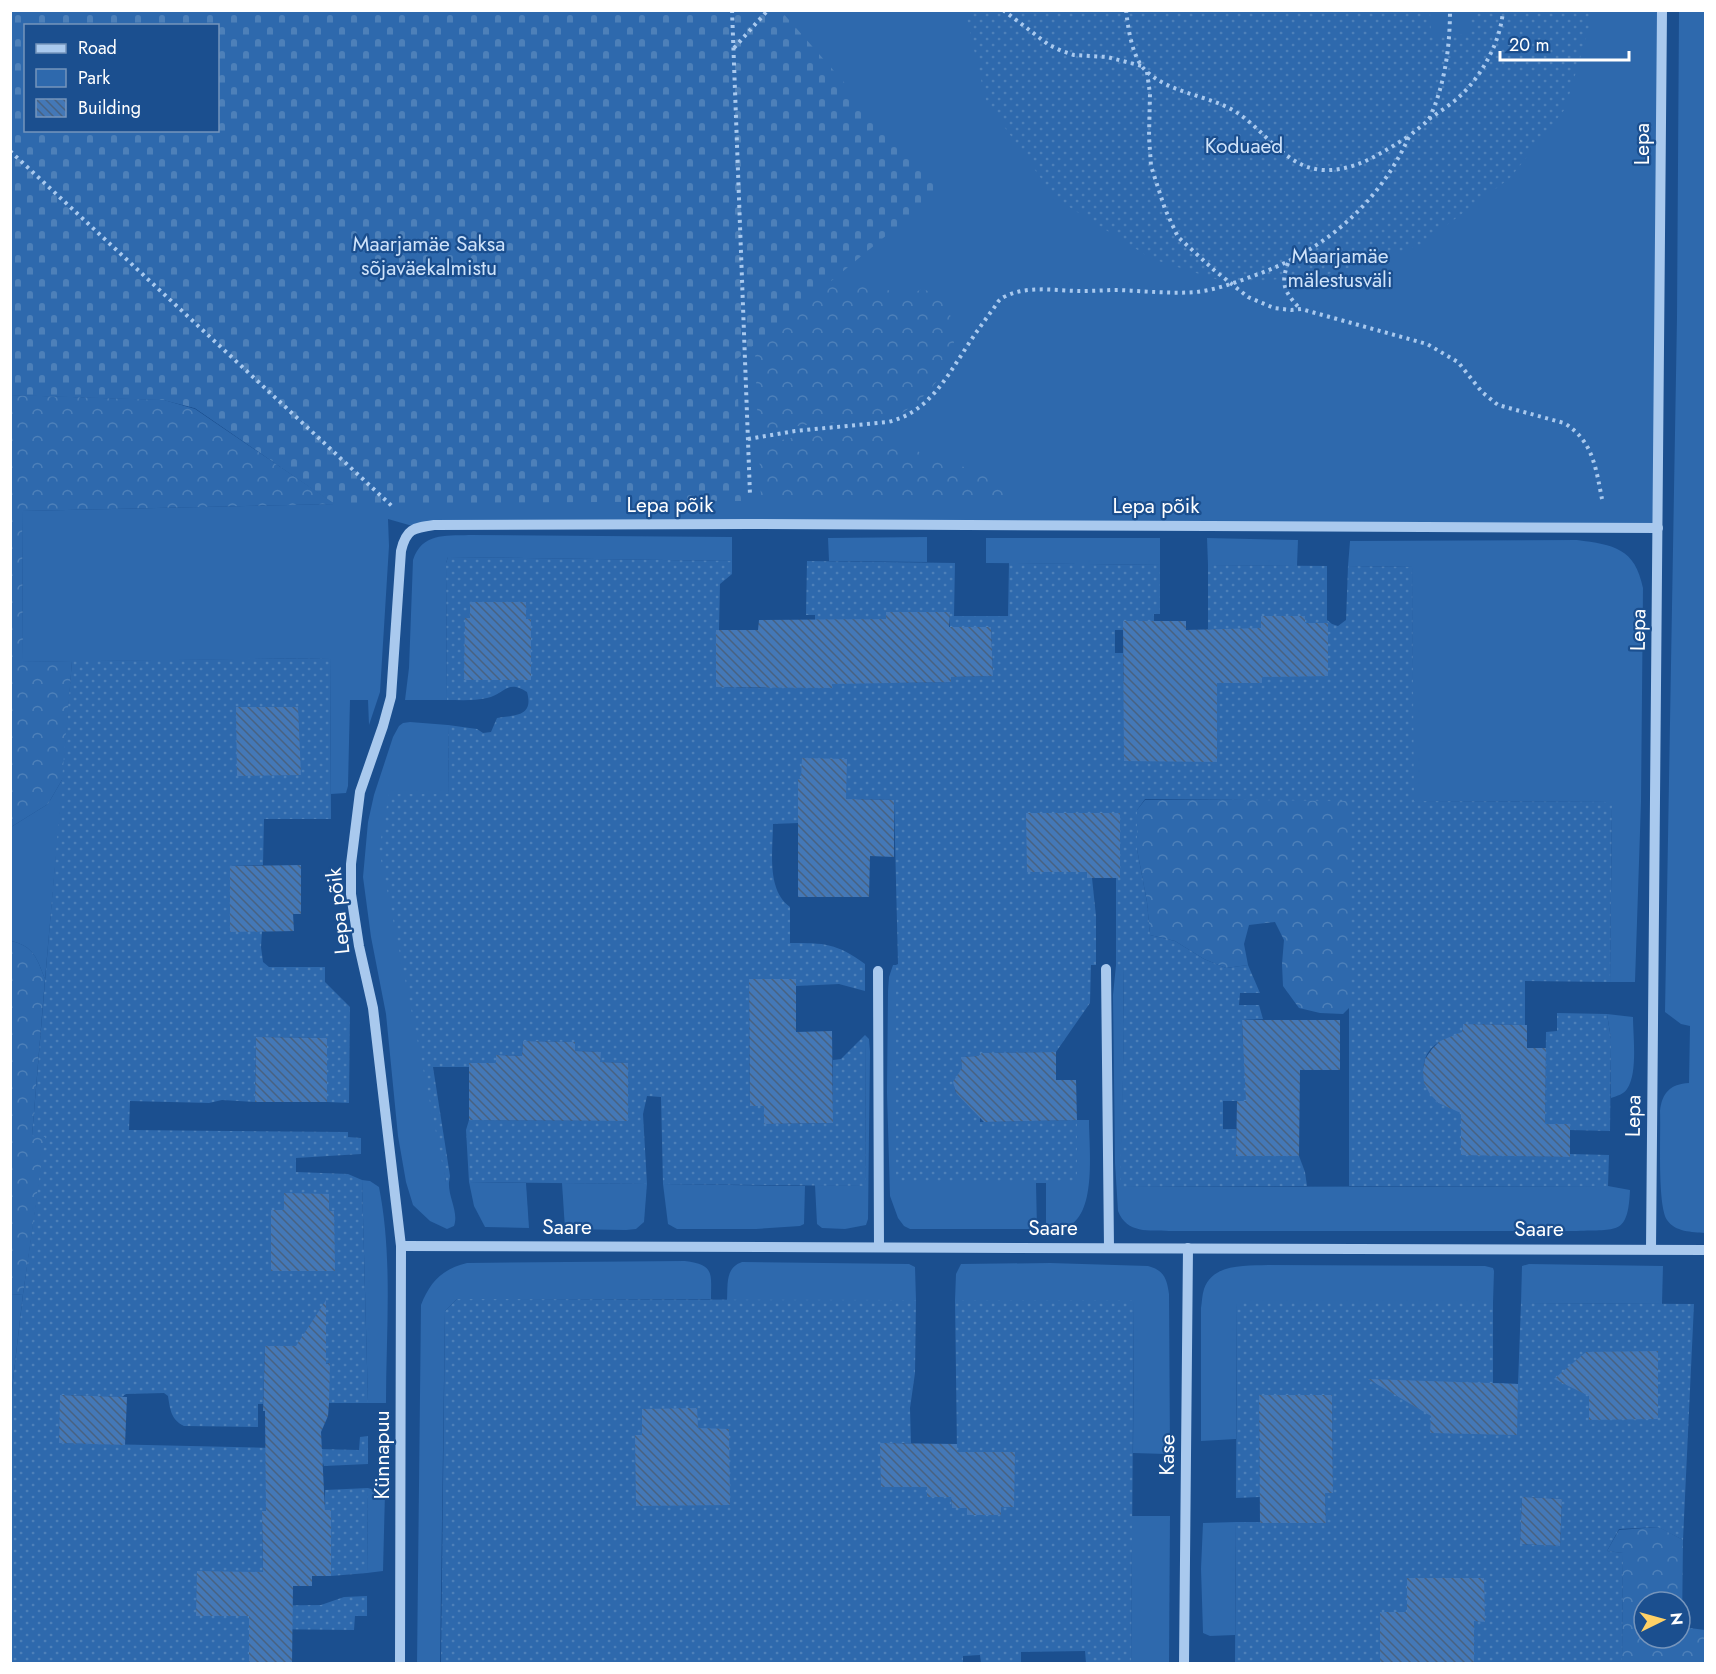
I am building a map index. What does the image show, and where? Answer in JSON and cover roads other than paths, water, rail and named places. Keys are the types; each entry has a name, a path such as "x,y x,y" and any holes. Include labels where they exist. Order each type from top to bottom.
{"street":[{"name":"Lepa","path":"1651,1249 1662,10"},
{"name":"Lepa põik","path":"401,1246 373,1008 359,946 351,894 351,864 360,792 391,697 401,551 408,533 416,527 751,524 1658,528"},
{"path":"1106,969 1109,1247"},
{"path":"878,971 879,1247"},
{"name":"Saare","path":"401,1246 1706,1250"},
{"name":"Künnapuu","path":"400,1664 401,1246"},
{"name":"Kase","path":"1184,1664 1188,1248"}],"park label":[{"name":"Koduaed","path":"1244,146"},
{"name":"Maarjamäe Saksa sõjaväekalmistu","path":"429,256"},
{"name":"Maarjamäe mälestusväli","path":"1340,268"}]}
